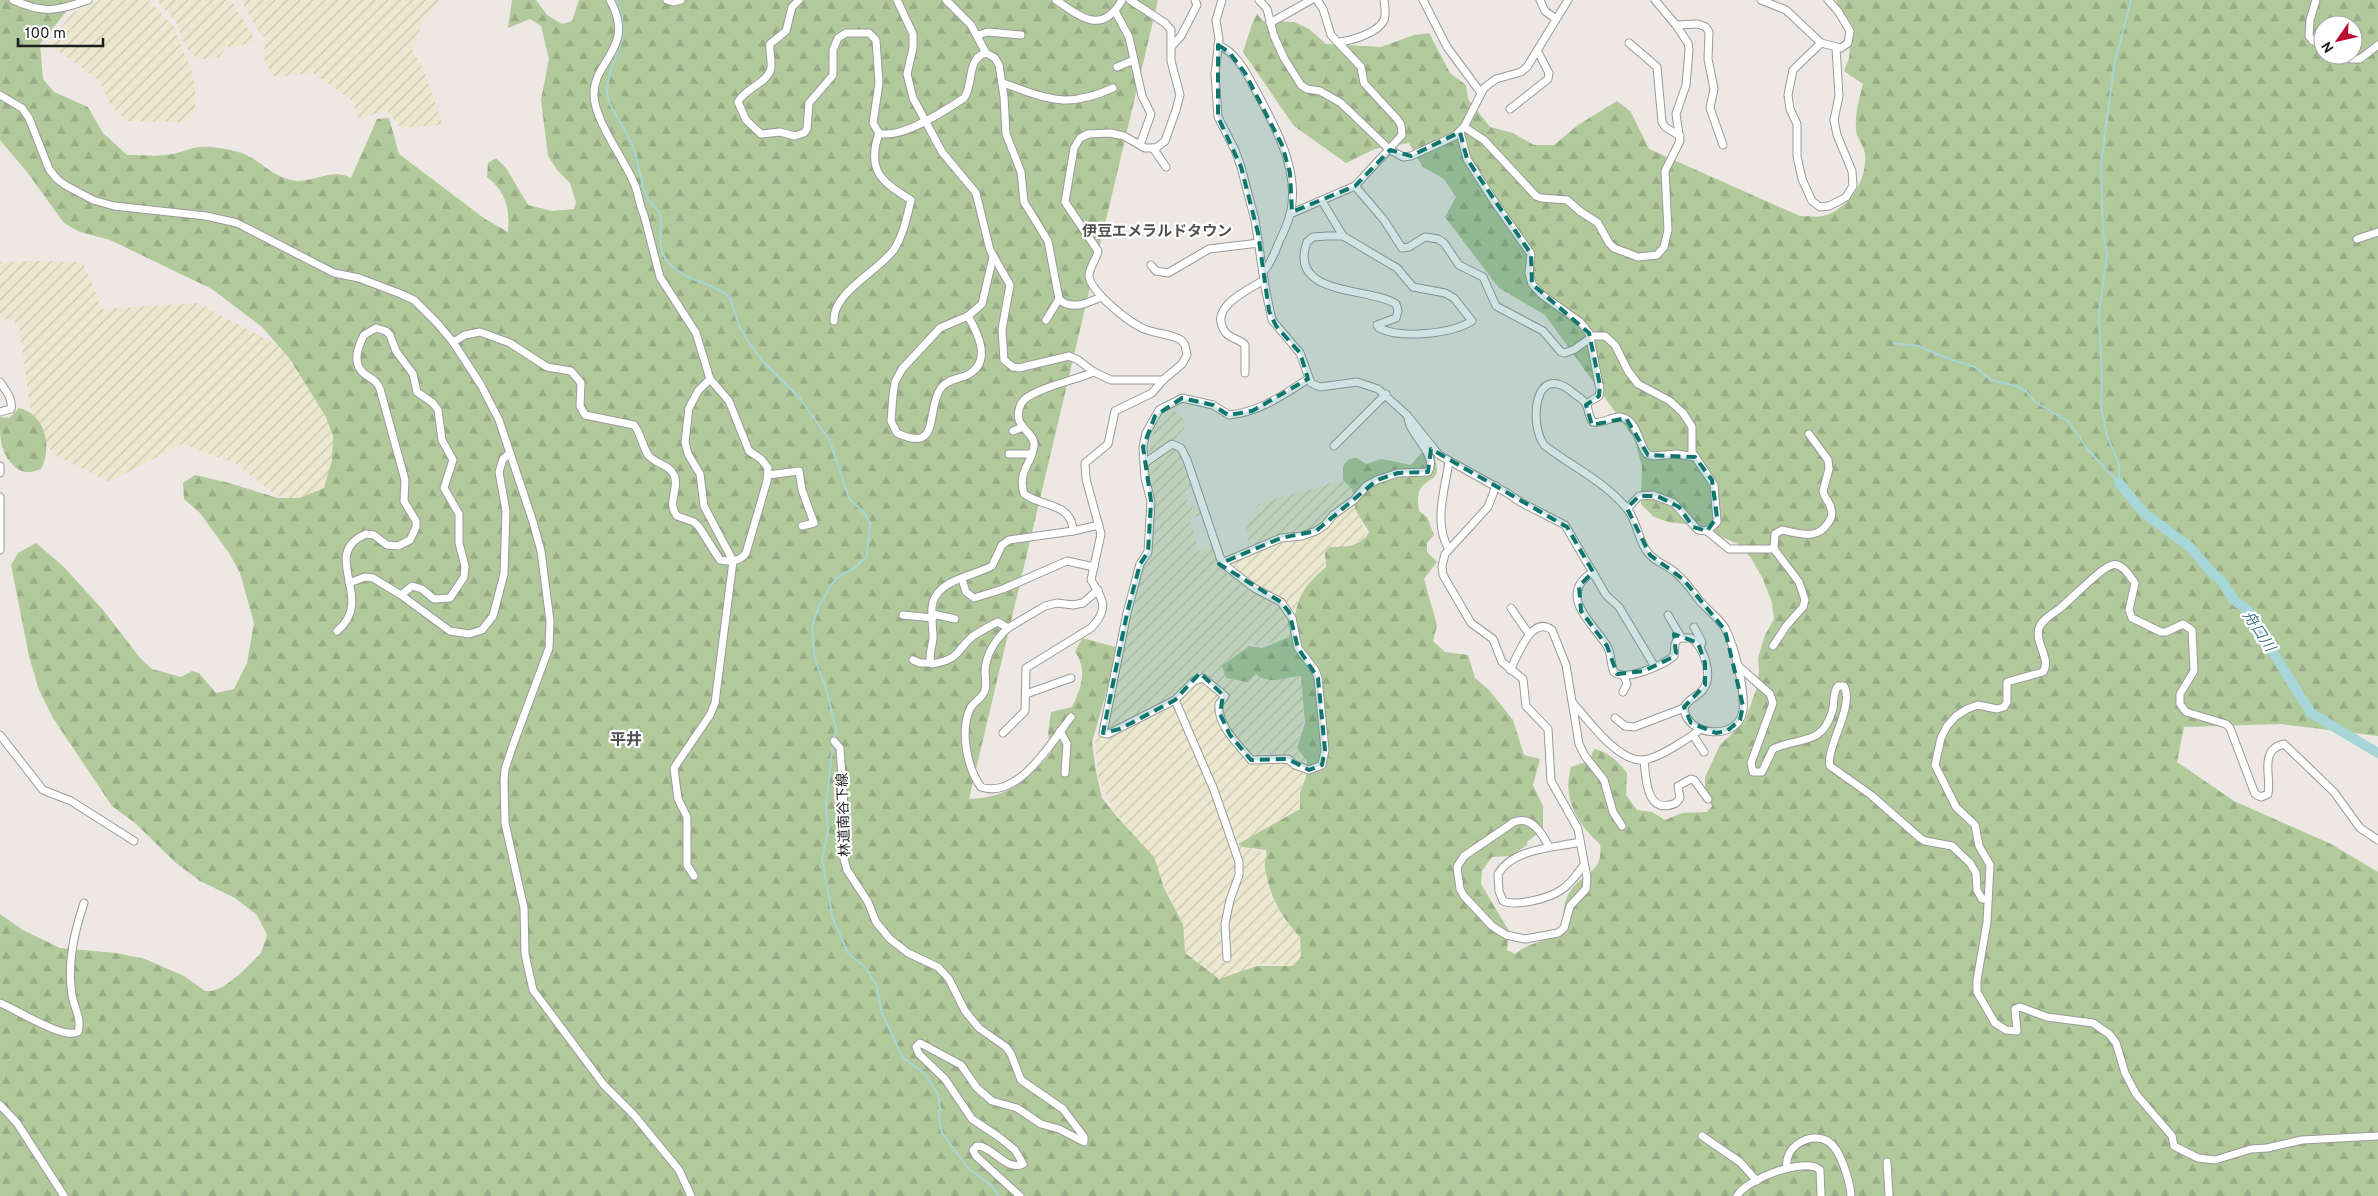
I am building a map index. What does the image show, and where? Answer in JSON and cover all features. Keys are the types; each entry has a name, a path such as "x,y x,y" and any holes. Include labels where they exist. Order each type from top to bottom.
{"street":[{"path":"13,0 37,10 52,11 88,0"},
{"path":"453,342 465,335 480,332 510,343 547,367 571,371 581,382 580,406 582,411 591,418 617,420 634,425 641,436 648,456 668,468 674,476 672,500 673,510 677,516 694,522 699,526 720,560 733,562 744,557 748,549 768,475 766,464 747,447 729,401 710,379 696,333 663,283 635,184 595,104 595,87 618,40 617,18 610,0"},
{"path":"667,0 673,2 681,0"},
{"path":"799,0 792,7 786,30 770,44 771,67 769,74 740,98 738,102 740,111 753,128 761,134 780,132 795,136 804,133 807,129 809,103 831,80 833,75 833,50 838,38 846,33 869,33 876,40 878,46 879,83 873,123 879,134 875,151 875,162 878,172 886,185 911,200 907,218 891,252 845,296 835,312 834,321"},
{"path":"897,0 913,34 913,48 907,74 909,85 942,152 976,193 993,257 1010,285 1002,328 1004,360 1012,367 1018,368 1069,356 1111,380 1162,380"},
{"path":"946,0 967,20 978,36 986,53 998,61 1003,83 1006,134 1021,172 1024,202 1048,241 1059,298 1046,320"},
{"path":"1056,0 1086,20 1094,22 1102,20 1115,11 1122,0"},
{"path":"1003,733 1024,711 1026,668 1091,628 1099,619 1103,601 1091,580 1101,541 1099,525 1086,479 1085,463 1108,444 1116,411 1125,404 1146,397 1157,389 1162,380 1185,360 1187,350 1185,345 1177,338 1142,328 1102,297 1094,287 1089,276 1098,250 1065,202 1076,142 1084,135 1102,132 1124,136 1140,145 1153,148 1159,147 1165,141 1179,100 1171,61 1171,30 1130,0"},
{"path":"1172,46 1181,36 1197,5 1195,0"},
{"path":"1222,0 1216,20 1218,45 1215,74 1218,117 1237,155 1255,220 1272,320 1300,353 1308,379 1315,386 1320,387 1357,382 1386,394 1408,415 1439,454 1449,462 1496,486 1522,503 1567,527 1606,595 1619,607 1655,667"},
{"path":"1259,0 1267,10 1270,23 1284,58 1301,85 1308,89 1320,91 1341,103 1390,150 1403,157 1411,156 1445,142 1462,130 1481,93 1496,79 1524,70 1538,52 1568,0"},
{"path":"1270,23 1311,0"},
{"path":"1290,214 1355,186 1402,135 1401,125 1364,83 1358,63 1329,31 1323,9 1317,0"},
{"path":"1338,42 1378,26 1384,18 1384,0"},
{"path":"1422,0 1445,43 1481,93"},
{"path":"1540,0 1545,11 1556,19"},
{"path":"1462,130 1484,140 1536,196 1567,200 1580,212 1598,223 1609,243 1614,248 1630,255 1646,258 1657,255 1661,252 1666,238 1668,210 1665,172 1678,146 1680,136 1676,114 1686,85 1690,50 1676,25 1655,0"},
{"path":"1761,0 1786,10 1822,43 1836,48 1847,45 1851,35 1843,18 1828,0"},
{"path":"2313,41 2309,36 2310,20 2316,0"},
{"path":"1115,11 1129,37 1142,96 1151,114 1140,145"},
{"path":"1676,25 1698,24 1706,27 1709,32 1708,59 1714,89 1710,108 1724,145"},
{"path":"978,36 988,32 1021,35"},
{"path":"1822,43 1793,70 1788,95 1790,108 1797,124 1797,156 1802,179 1812,201 1820,207 1829,206 1846,197 1853,186 1852,171 1837,135 1834,120 1840,96 1836,48"},
{"path":"1629,44 1657,67 1662,122 1665,127 1680,136"},
{"path":"1218,45 1229,52 1245,73 1282,145 1290,173 1290,214 1269,265 1263,272"},
{"path":"2363,57 2378,45"},
{"path":"1510,109 1548,78 1549,73 1538,52"},
{"path":"879,134 888,134 926,122 966,96 975,61 980,55 986,53"},
{"path":"1117,67 1134,60"},
{"path":"1003,83 1054,100 1066,101 1090,97 1113,88"},
{"path":"0,95 22,108 30,118 52,175 93,200 114,206 206,216 243,225 270,241 334,273 372,282 414,300 453,342 491,400 541,550 551,634 549,648 507,761 504,781 505,823 524,908 525,954 529,977 534,990 590,1067 679,1170 691,1196"},
{"path":"1462,130 1467,159 1531,254 1529,273 1532,284 1542,295 1580,322 1589,333 1600,390 1599,396 1586,404"},
{"path":"1153,148 1166,167"},
{"path":"1355,186 1384,220 1402,248 1409,247 1425,237 1438,239 1444,243 1459,265 1483,277 1496,306 1544,331 1561,352 1575,349 1593,336 1602,335 1612,340 1638,384 1670,401 1683,413 1692,427 1692,452 1712,480 1716,492 1717,522 1706,531"},
{"path":"1322,201 1343,236 1397,268 1413,287 1445,294 1454,298 1472,321 1454,329 1438,332 1402,332 1379,328 1378,325 1396,318 1398,311 1396,304 1323,282 1310,273 1305,265 1305,249 1309,239 1317,236 1343,236"},
{"path":"2357,239 2378,232"},
{"path":"1151,264 1156,271 1168,273 1209,249 1259,243"},
{"path":"968,316 982,347 982,356 977,367 966,375 949,381 940,390 930,429 924,437 918,440 897,433 891,421 893,395 895,382 902,369 940,328 968,316 982,304 993,257"},
{"path":"1245,373 1245,345 1228,335 1224,330 1221,319 1222,312 1229,302 1264,280"},
{"path":"1059,298 1069,305 1074,305 1102,297"},
{"path":"337,631 344,626 351,614 352,596 346,554 356,540 366,534 371,534 387,545 398,546 410,540 416,526 416,521 404,501 404,480 380,388 376,381 362,372 356,362 358,349 364,335 376,328 386,331 390,335 396,351 412,374 417,392 433,403 440,414 442,440 453,460 444,488 459,514 459,543 465,566 464,576 450,598 444,600 434,599 422,589 412,586 401,595"},
{"path":"1073,531 1072,525 1064,512 1050,503 1033,499 1024,494 1022,480 1025,465 1031,454 1034,441 1022,427 1018,415 1021,404 1026,398 1094,372"},
{"path":"694,876 687,866 687,817 678,799 674,768 710,715 715,704 733,562 704,506 700,474 688,454 685,442 689,408 698,391 710,379"},
{"path":"1146,462 1172,444 1181,448 1195,481 1222,563 1254,588 1281,602 1289,612 1298,648 1315,670 1318,678 1325,741 1323,763 1319,767 1309,770 1295,765 1288,760 1252,760 1230,734 1220,714 1219,704 1225,696 1203,678 1194,681 1175,700 1120,729 1108,734 1103,733 1127,613 1140,564 1148,552 1150,501 1145,478 1146,462 1143,447 1152,421 1159,410 1178,399 1186,398 1210,404 1226,414 1234,415 1264,407 1308,379"},
{"path":"0,382 10,398 11,410 0,412"},
{"path":"1684,708 1691,723 1701,729 1722,732 1735,726 1740,720 1743,700 1737,665 1722,625 1676,572 1650,556 1627,509 1596,480 1544,445 1538,434 1537,400 1543,388 1554,382 1560,384 1586,404 1591,420 1596,423 1618,417 1628,420 1648,454 1653,456 1677,454 1695,457"},
{"path":"1334,446 1386,394"},
{"path":"1222,563 1281,538 1302,536 1316,531 1325,525 1333,515 1354,500 1366,486 1377,480 1398,473 1428,472 1431,467 1430,457 1412,432 1408,415"},
{"path":"1013,431 1022,427"},
{"path":"1773,646 1786,625 1803,608 1805,600 1800,582 1774,549 1775,534 1779,530 1807,535 1815,534 1826,526 1832,515 1831,507 1823,491 1829,469 1828,460 1810,434"},
{"path":"349,583 369,577 401,595 437,624 454,632 476,633 490,622 495,610 505,566 506,511 499,472 504,459 510,453"},
{"path":"1009,454 1031,454"},
{"path":"1449,462 1442,501 1442,537 1449,550"},
{"path":"0,466 0,473"},
{"path":"768,475 798,471 802,490 814,523 802,526"},
{"path":"1496,486 1488,507 1449,550 1443,558 1442,566 1446,582 1471,623 1493,639 1502,662 1523,679 1526,706 1548,729 1550,781 1576,823 1583,866 1587,878 1586,889 1570,906 1567,923 1562,930 1554,934 1525,939 1501,933 1481,916 1464,896 1460,889 1457,872 1459,862 1464,856 1514,822 1522,820 1530,822 1549,847"},
{"path":"1627,509 1639,496 1657,496 1678,507 1693,528 1706,531 1729,549 1774,549"},
{"path":"0,498 0,550"},
{"path":"930,663 932,605 937,595 949,584 992,566 1002,545 1009,540 1073,531 1099,525"},
{"path":"962,579 966,592 974,598 1003,589 1066,561 1094,567"},
{"path":"2378,840 2360,828 2334,792 2284,744 2272,750 2268,757 2268,794 2261,797 2255,794 2230,728 2226,724 2186,712 2180,704 2180,694 2194,671 2192,630 2183,624 2166,632 2161,632 2132,618 2129,610 2135,583 2123,568 2112,565 2040,624 2038,639 2045,661 2042,672 2007,682 2007,702 2004,707 1996,708 1978,705 1956,716 1947,726 1939,744 1935,760 1936,771 1956,807 1975,825 1979,846 1990,865 1987,922 1976,986 1992,1019 2006,1030 2015,1032 2018,1029 2015,1009 2020,1007 2047,1017 2085,1021 2100,1027 2110,1034 2116,1043 2125,1073 2136,1094 2172,1136 2176,1147 2198,1158 2215,1160 2252,1149 2267,1148 2302,1140 2378,1136"},
{"path":"1593,572 1585,577 1579,586 1578,597 1581,611 1607,646 1614,672 1624,676 1655,667 1674,656 1675,644 1681,638 1691,638 1700,646 1704,654 1707,679 1703,689 1688,701 1684,708 1634,727 1626,726 1615,718"},
{"path":"1071,718 1028,773 1020,779 995,790 981,787 965,740 965,726 971,708 985,693 986,662 990,652 1008,628 1045,606 1057,603 1072,605 1083,603 1098,590"},
{"path":"1511,608 1529,634"},
{"path":"904,615 955,618"},
{"path":"1668,615 1681,638"},
{"path":"913,660 920,663 936,663 957,656 972,638 998,622 1008,628"},
{"path":"1510,670 1529,634 1544,627 1552,630 1566,665 1576,728 1582,751 1604,780 1613,812 1622,826"},
{"path":"1694,627 1702,642 1700,646"},
{"path":"1737,665 1770,694 1773,703 1751,763 1753,772 1762,772 1774,749 1812,739 1824,730 1833,710 1834,690 1838,686 1844,686 1846,699 1840,727 1830,752 1830,766 1871,795 1920,838 1925,841 1952,846 1974,868 1978,895 1982,899 1988,899"},
{"path":"1623,692 1627,684 1624,676"},
{"path":"1026,694 1071,678"},
{"path":"1175,700 1214,790 1239,862 1239,875 1224,924 1227,958"},
{"path":"1573,702 1596,730 1616,749 1633,759 1644,760 1701,729"},
{"path":"1060,731 1067,744 1065,773"},
{"path":"1693,734 1704,752"},
{"path":"0,736 43,790 70,801 134,841"},
{"name":"林道南谷下線","path":"834,740 840,748 847,851 844,859 847,870 868,902 876,922 890,939 908,953 938,967 949,979 964,1011 979,1028 1006,1047 1011,1054 1021,1080 1063,1109 1084,1137 1084,1142 1059,1129 1041,1124 1017,1108 992,1101 977,1088 961,1065 920,1043 916,1047 919,1054 945,1079 972,1119 999,1137 1014,1150 1023,1164 1018,1166 1011,1165 982,1146 977,1146 973,1150 976,1156 1020,1196"},
{"path":"1644,760 1649,795 1655,802 1667,805 1676,802 1680,798 1678,786 1691,779 1694,780 1708,799"},
{"path":"1580,842 1549,847 1516,859 1500,870 1498,884 1503,901 1519,904 1558,892 1571,881 1583,866"},
{"path":"0,1003 57,1029 74,1034 78,1032 80,1025 72,997 70,977 71,951 84,903"},
{"path":"0,1105 17,1123 64,1196"},
{"path":"1702,1136 1740,1162 1757,1181"},
{"path":"1786,1168 1785,1162 1791,1150 1799,1142 1818,1138 1828,1140 1838,1154 1848,1179 1851,1196"},
{"path":"1887,1162 1889,1196"},
{"path":"1738,1196 1742,1189 1757,1181 1786,1168 1797,1166 1816,1167 1821,1174 1820,1196"}],"highlighted area":[{"path":"1218,45 1229,52 1245,73 1282,145 1290,173 1292,212 1355,186 1390,150 1411,156 1460,132 1467,159 1531,254 1532,284 1589,333 1600,385 1599,396 1586,405 1592,425 1626,418 1648,455 1695,457 1712,480 1717,517 1707,531 1693,527 1679,507 1657,496 1639,496 1627,508 1650,555 1683,579 1725,630 1743,706 1740,720 1727,731 1716,733 1691,723 1684,707 1705,685 1705,663 1698,643 1674,634 1676,653 1671,658 1644,671 1617,674 1607,646 1581,611 1579,586 1593,572 1567,527 1431,449 1428,472 1398,473 1377,480 1316,531 1281,538 1219,564 1281,602 1289,612 1298,648 1318,678 1325,750 1322,765 1309,770 1288,759 1251,760 1230,735 1220,714 1223,695 1200,673 1175,700 1120,729 1103,733 1127,613 1140,564 1148,552 1151,501 1143,447 1155,416 1182,398 1213,405 1228,415 1252,411 1308,379 1300,353 1276,326 1269,311 1258,233 1241,167 1218,117"}],"shaded area":[{"path":"100,0 148,0 173,26 193,75 196,101 193,114 183,122 126,121 110,104 100,81 47,43 73,13"},
{"path":"157,0 231,0 255,40 234,48 226,46 219,58 198,59 186,48 176,22"},
{"path":"241,0 441,0 424,19 412,49 424,71 443,125 401,128 387,110 358,119 353,101 313,73 274,77 263,58 266,39 259,32"},
{"path":"0,262 83,262 102,309 198,303 317,367 358,478 310,509 273,493 237,464 182,444 109,482 53,454 31,414 19,324 0,317"},
{"path":"1167,407 1179,413 1185,422 1184,429 1177,436 1196,487 1185,492 1189,507 1200,505 1202,515 1189,518 1199,551 1213,546 1223,562 1250,552 1246,525 1258,504 1343,480 1351,488 1366,534 1361,541 1342,547 1329,547 1325,553 1324,570 1309,582 1297,604 1292,618 1290,637 1261,646 1251,645 1237,654 1256,673 1273,681 1301,676 1309,693 1301,733 1296,744 1305,758 1306,766 1300,807 1240,845 1263,853 1266,858 1268,890 1284,919 1299,936 1301,957 1292,966 1261,964 1221,981 1184,955 1182,922 1149,855 1114,810 1098,778 1095,743 1118,657 1132,592 1146,556 1148,524 1145,473 1156,417"}],"green space":[{"path":"0,0 84,0 70,7 40,44 43,79 54,92 88,107 103,133 127,155 173,154 193,148 213,147 245,154 277,175 291,180 299,181 336,174 351,178 377,119 389,118 399,154 485,219 508,232 508,215 503,195 487,177 488,163 496,158 506,168 528,205 552,211 574,209 576,202 570,183 558,171 548,156 541,100 549,59 541,26 530,19 508,28 512,0 536,0 547,15 562,24 572,21 579,0 1158,0 969,799 995,795 1015,786 1033,772 1051,753 1048,733 1051,712 1072,707 1082,679 1081,665 1075,652 1082,638 1116,647 1108,687 1092,742 1102,798 1154,857 1164,888 1183,924 1185,953 1219,979 1257,966 1292,966 1301,957 1300,937 1281,913 1269,886 1265,866 1266,850 1243,847 1238,844 1300,809 1300,792 1306,777 1307,761 1297,748 1305,723 1301,676 1267,680 1256,674 1248,682 1226,678 1222,666 1249,646 1262,648 1290,637 1300,598 1309,583 1326,567 1325,553 1329,547 1352,545 1366,537 1369,532 1356,511 1352,489 1343,480 1343,466 1349,459 1357,458 1366,464 1382,459 1411,465 1421,453 1434,453 1437,470 1435,475 1422,487 1418,500 1419,511 1427,517 1434,535 1427,543 1427,552 1437,562 1424,579 1437,625 1433,641 1445,652 1468,655 1475,678 1489,690 1513,720 1524,755 1540,759 1533,785 1543,806 1543,829 1527,842 1527,845 1511,856 1492,857 1482,871 1481,884 1509,931 1507,950 1515,954 1564,932 1564,910 1568,895 1576,884 1592,871 1599,860 1600,844 1584,828 1573,810 1568,789 1571,767 1591,760 1595,749 1613,758 1627,773 1626,795 1637,810 1652,812 1665,820 1682,813 1707,812 1712,806 1705,788 1705,777 1720,745 1745,721 1757,687 1758,658 1765,635 1774,619 1772,603 1763,579 1751,558 1738,544 1694,525 1668,522 1654,517 1641,504 1642,466 1634,438 1545,315 1499,288 1445,217 1456,197 1444,179 1423,167 1409,143 1375,149 1346,163 1294,126 1243,52 1257,14 1263,21 1294,22 1309,29 1326,44 1381,47 1414,35 1429,33 1450,73 1466,85 1468,99 1490,127 1513,133 1534,145 1554,145 1578,125 1617,101 1631,112 1649,149 1800,216 1817,217 1836,211 1850,198 1860,182 1865,164 1865,154 1856,132 1858,106 1863,84 1844,71 1849,58 1852,24 1839,8 1836,0 2378,0 2378,736 2280,724 2184,727 2177,762 2234,801 2331,844 2378,872 2378,1196 0,1196 0,914 23,930 60,948 116,953 145,959 184,976 205,991 212,991 223,987 241,973 261,953 267,935 257,915 235,898 200,881 176,863 135,823 112,806 53,718 39,690 29,656 11,565 18,553 36,543 64,567 103,610 140,658 152,669 181,677 192,671 199,673 216,693 234,689 247,663 254,623 240,573 229,553 200,513 184,499 183,483 195,475 278,498 300,498 324,488 332,460 333,436 326,417 290,359 262,327 212,289 110,240 80,232 64,223 27,172 0,140"},
{"path":"19,408 28,411 35,417 41,424 44,432 46,451 41,469 24,472 15,467 4,451 0,432 0,417 9,418"}],"waterway":[{"path":"616,0 623,26 622,37 609,78 608,97 631,142 647,197 660,215 661,250 668,262 682,274 716,288 730,298 740,328 748,341 761,359 799,397 830,441 849,498 865,514 870,523 867,556 855,568 838,577 832,584 819,606 812,627 815,660 826,688 836,729 834,740"},
{"path":"2119,483 2119,465 2107,435 2101,407 2102,379 2099,313 2107,254 2103,232 2101,166 2114,66 2131,0"},
{"path":"1894,343 1918,346 1975,367 1991,380 2016,386 2027,392 2035,402 2068,421 2089,451 2119,483"},
{"name":"舟口川","path":"2119,483 2144,513 2191,548 2213,574 2221,580 2234,600 2250,612 2254,618 2255,630 2272,651 2311,713 2378,753"},
{"path":"833,745 826,804 828,832 822,859 833,919 848,953 866,968 876,984 882,1013 903,1058 925,1074 938,1094 939,1120 942,1133 969,1169 992,1186 999,1196"}],"district":[{"name":"伊豆エメラルドタウン","path":"1157,231"},
{"name":"平井","path":"626,739"}]}
